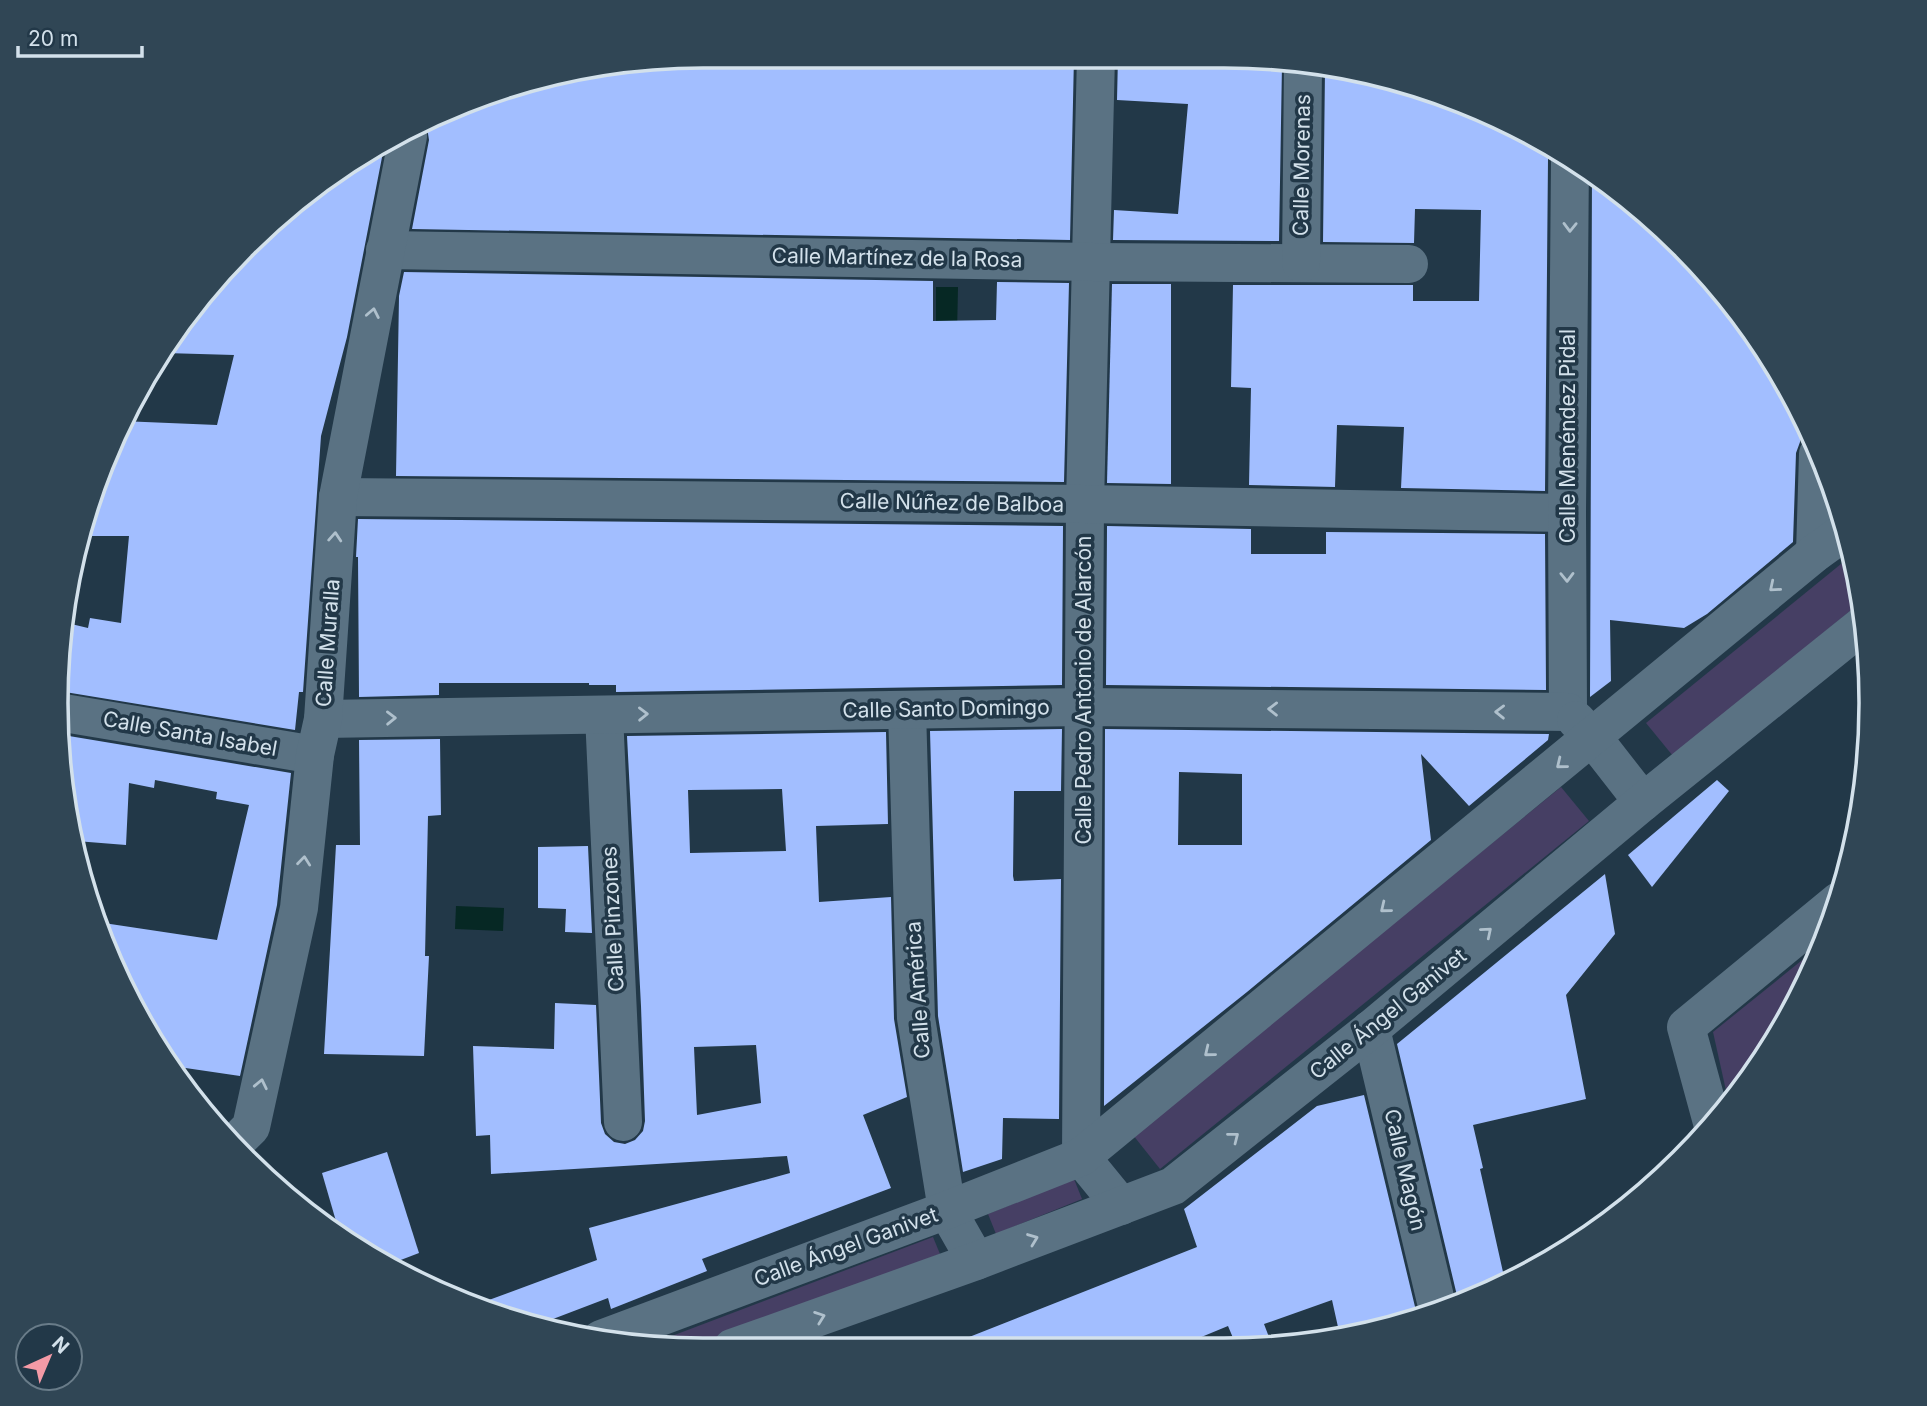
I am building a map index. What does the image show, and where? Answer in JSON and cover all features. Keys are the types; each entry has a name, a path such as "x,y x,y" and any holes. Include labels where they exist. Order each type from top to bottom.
{"street":[{"name":"Calle Pedro Antonio de Alarcón","path":"1081,1157 1085,504 1096,68"},
{"name":"Calle Morenas","path":"1301,263 1303,74"},
{"name":"Calle Muralla","path":"240,1137 251,1127 299,908 319,737 338,497 407,142"},
{"name":"Calle Menéndez Pidal","path":"1570,171 1567,513 1581,725"},
{"name":"Calle Martínez de la Rosa","path":"385,250 1093,262 1409,264"},
{"path":"1815,553 1817,479"},
{"name":"Calle Núñez de Balboa","path":"338,497 1085,504 1567,513"},
{"name":"Calle Ángel Ganivet","path":"622,1332 1081,1157 1581,725 1837,538"},
{"name":"Calle Ángel Ganivet","path":"760,1338 976,1261 1173,1186 1371,1029 1643,802 1854,632"},
{"name":"Calle Santo Domingo","path":"319,737 604,715 1085,707 1581,725"},
{"name":"Calle América","path":"906,710 916,1018 947,1210 976,1261"},
{"name":"Calle Santa Isabel","path":"68,713 319,737"},
{"name":"Calle Pinzones","path":"604,715 623,1122"},
{"path":"1581,725 1643,802"},
{"path":"1709,1112 1685,1027 1822,915"},
{"name":"Calle Magón","path":"1371,1029 1436,1301"},
{"path":"1081,1157 1121,1206"}],"shaded area":[{"path":"936,287 958,287 957,334 936,334"},
{"path":"1843,562 1852,610 1673,756 1646,723"},
{"path":"1561,787 1589,821 1160,1169 1133,1135"},
{"path":"456,906 504,908 503,931 455,929"},
{"path":"1805,958 1774,1020 1726,1091 1713,1032"},
{"path":"1074,1179 1082,1199 996,1234 988,1214"},
{"path":"933,1237 940,1254 717,1338 671,1336"}],"building":[{"path":"703,68 1074,68 1070,240 412,229 429,140 428,131 499,102 579,80 620,74"},
{"path":"1118,68 1224,68 1282,72 1279,241 1113,240 1114,210 1178,214 1188,104 1117,100"},
{"path":"1325,77 1348,80 1428,102 1505,134 1548,157 1545,491 1401,488 1404,427 1337,425 1335,487 1249,485 1251,388 1231,387 1233,285 1413,285 1413,301 1479,301 1481,210 1415,209 1414,243 1323,242"},
{"path":"382,155 347,337 321,436 303,692 299,692 295,730 68,693 74,625 88,628 90,618 121,623 129,536 91,536 102,499 134,422 217,425 234,355 173,353 199,317 254,254 317,199"},
{"path":"1592,186 1643,226 1673,254 1728,317 1774,386 1800,442 1796,453 1793,542 1707,614 1684,628 1610,620 1611,681 1590,697"},
{"path":"404,272 933,281 933,321 996,320 997,282 1069,283 1064,482 396,476 399,296"},
{"path":"1112,284 1171,284 1171,484 1107,483"},
{"path":"358,519 1063,526 1062,685 616,692 616,685 589,683 439,683 439,695 359,697 356,557"},
{"path":"1107,526 1251,529 1251,554 1326,554 1326,532 1545,534 1546,690 1106,685"},
{"path":"1062,729 1061,791 1014,791 1013,876 1014,881 1061,879 1059,1119 1003,1118 1002,1159 963,1172 938,1016 930,731"},
{"path":"1105,729 1549,734 1548,740 1469,806 1421,754 1431,840 1104,1106","holes":["1179,772 1242,774 1242,845 1178,845"]},
{"path":"886,732 888,824 816,826 819,902 891,897 894,1019 907,1097 863,1115 891,1188 702,1259 707,1271 611,1309 608,1298 552,1319 489,1300 597,1260 589,1228 790,1173 787,1156 491,1174 490,1135 476,1136 473,1046 554,1049 555,1003 596,1005 601,1123 605,1134 614,1142 625,1144 635,1140 643,1131 645,1121 627,736","holes":["782,789 786,851 690,853 688,790","756,1045 761,1103 697,1115 694,1047"]},
{"path":"70,736 291,773 277,905 240,1076 184,1068 134,984 108,924 217,940 249,805 216,799 217,792 155,780 154,788 129,783 126,845 84,842 74,786"},
{"path":"440,739 441,815 428,816 425,956 429,956 424,1056 324,1054 336,845 360,845 359,740"},
{"path":"1717,780 1729,791 1652,887 1628,855"},
{"path":"588,846 592,933 565,932 566,909 538,908 538,847"},
{"path":"1605,874 1615,934 1566,995 1586,1099 1473,1125 1503,1273 1456,1293 1397,1044"},
{"path":"1364,1095 1415,1308 1338,1327 1332,1300 1264,1324 1268,1336 1266,1336 1233,1338 1228,1326 1199,1338 967,1338 1197,1247 1184,1209 1317,1106"},
{"path":"387,1152 419,1253 400,1260 336,1221 322,1173"}]}
